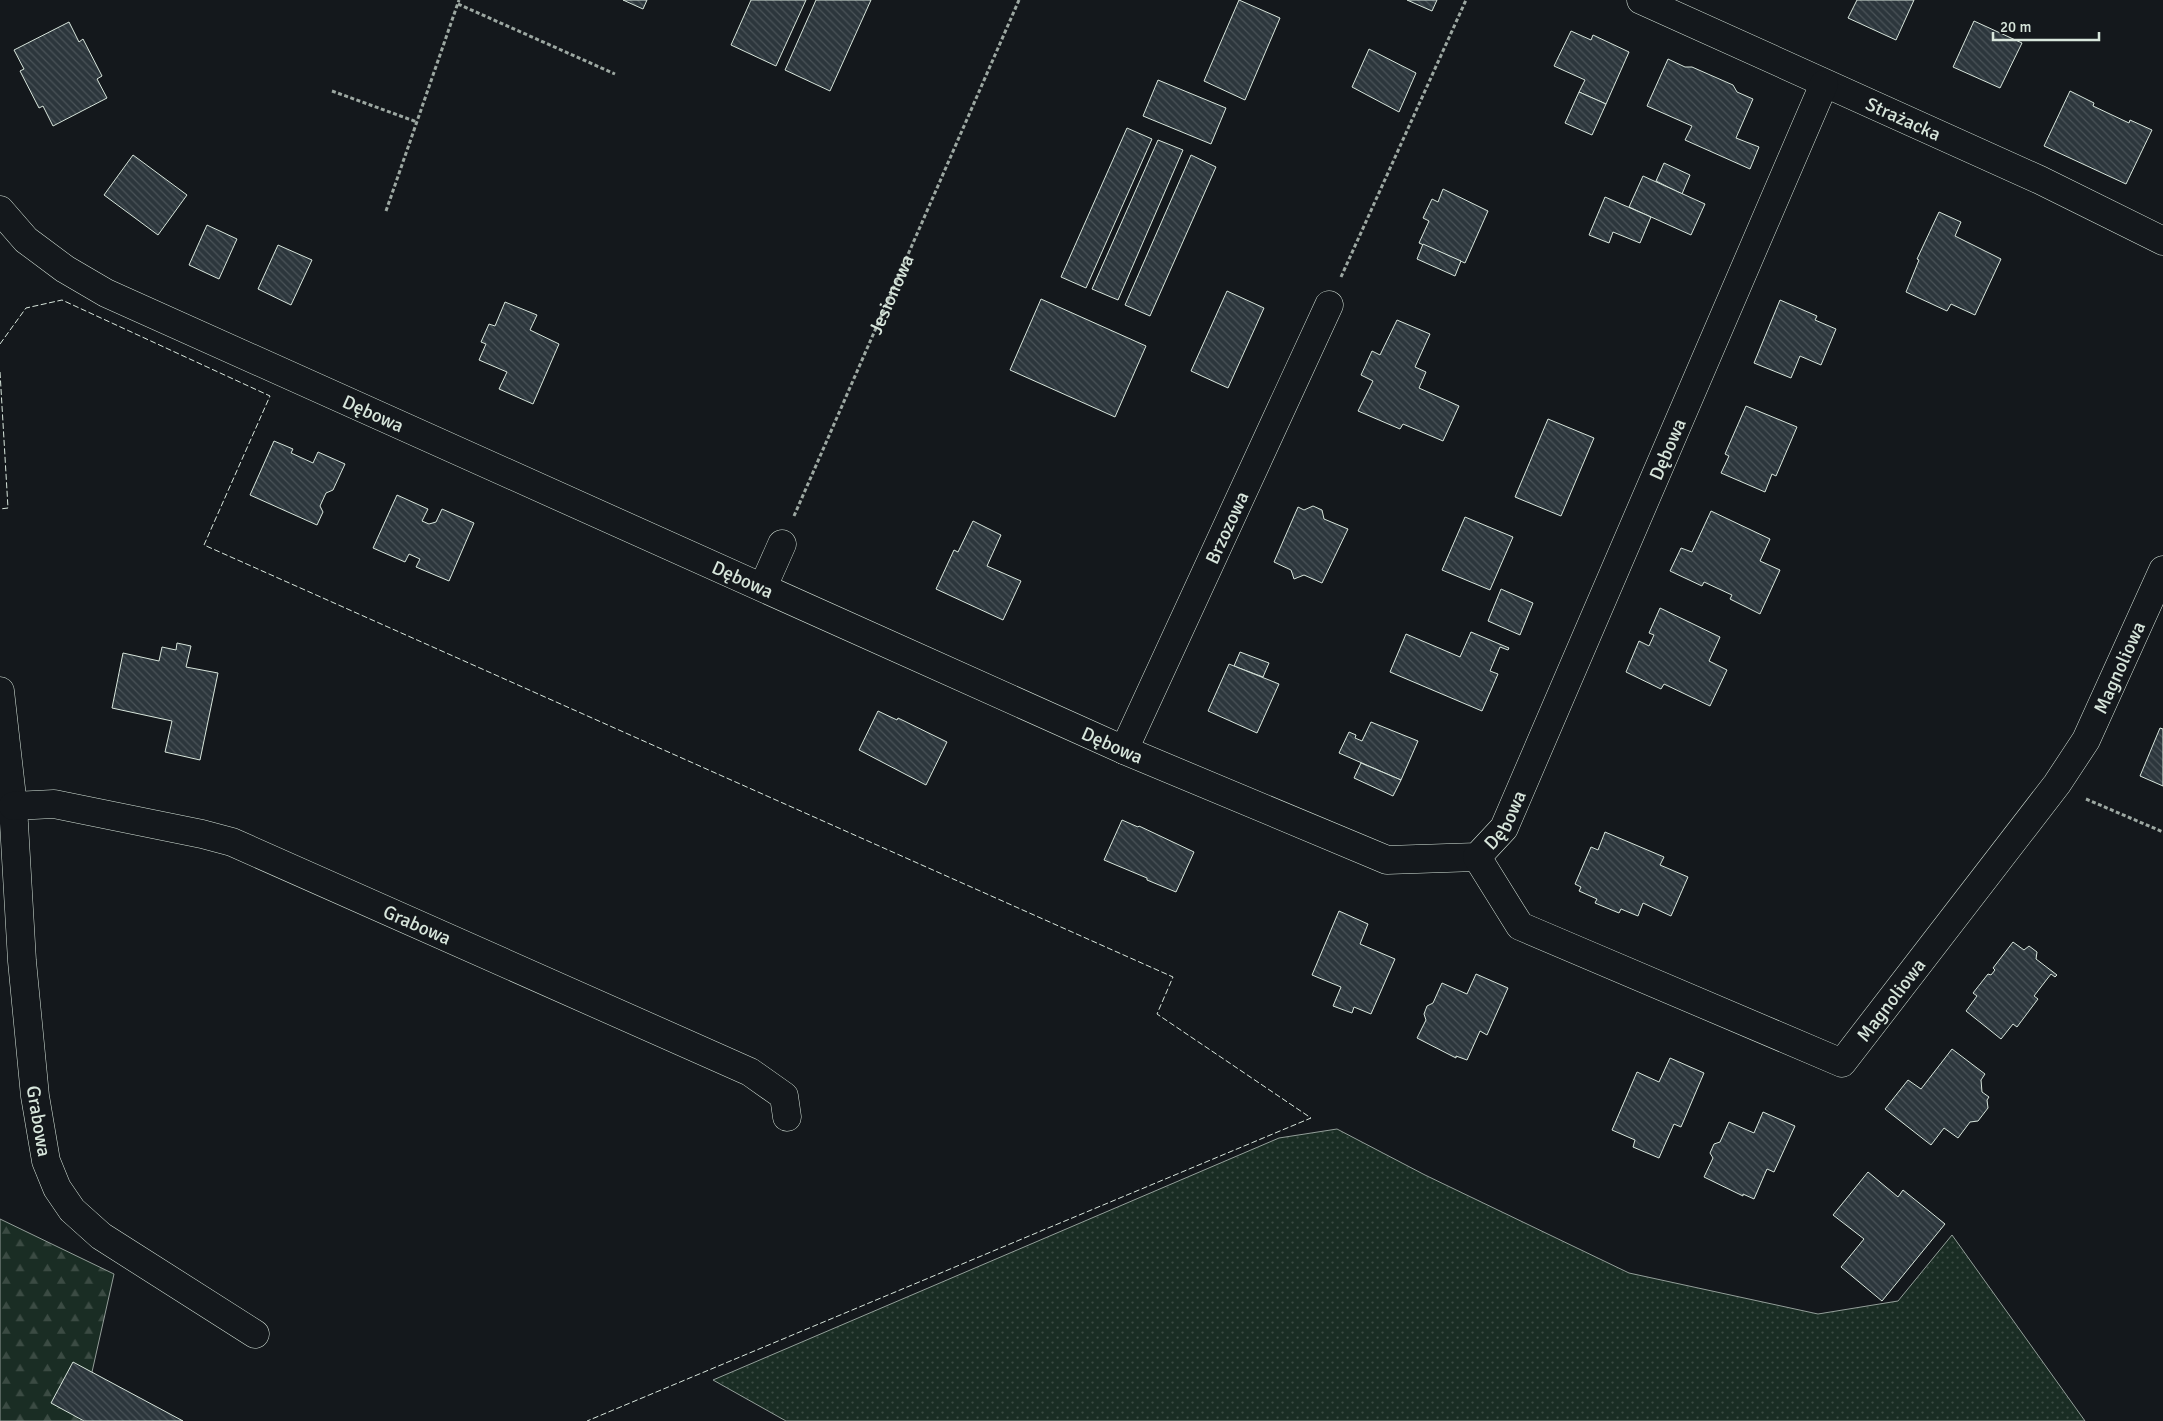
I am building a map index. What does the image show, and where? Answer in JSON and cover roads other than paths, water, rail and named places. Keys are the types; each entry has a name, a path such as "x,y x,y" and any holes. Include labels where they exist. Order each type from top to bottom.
{"street":[{"name":"Strażacka","path":"1641,0 2040,180 2163,241"},
{"name":"Dębowa","path":"0,210 26,240 65,268 106,293 1124,750 1386,860 1477,857 1504,828 1824,84"},
{"name":"Brzozowa","path":"1124,750 1329,305"},
{"path":"763,587 782,544"},
{"name":"Magnoliowa","path":"1477,857 1520,926 1842,1063 2057,784 2086,740 2163,570"},
{"name":"Grabowa","path":"0,690 12,806 22,961 35,1096 46,1161 57,1188 72,1210 101,1236 254,1334"},
{"name":"Grabowa","path":"12,806 54,804 202,834 232,842 750,1072 784,1096 787,1117"}]}
